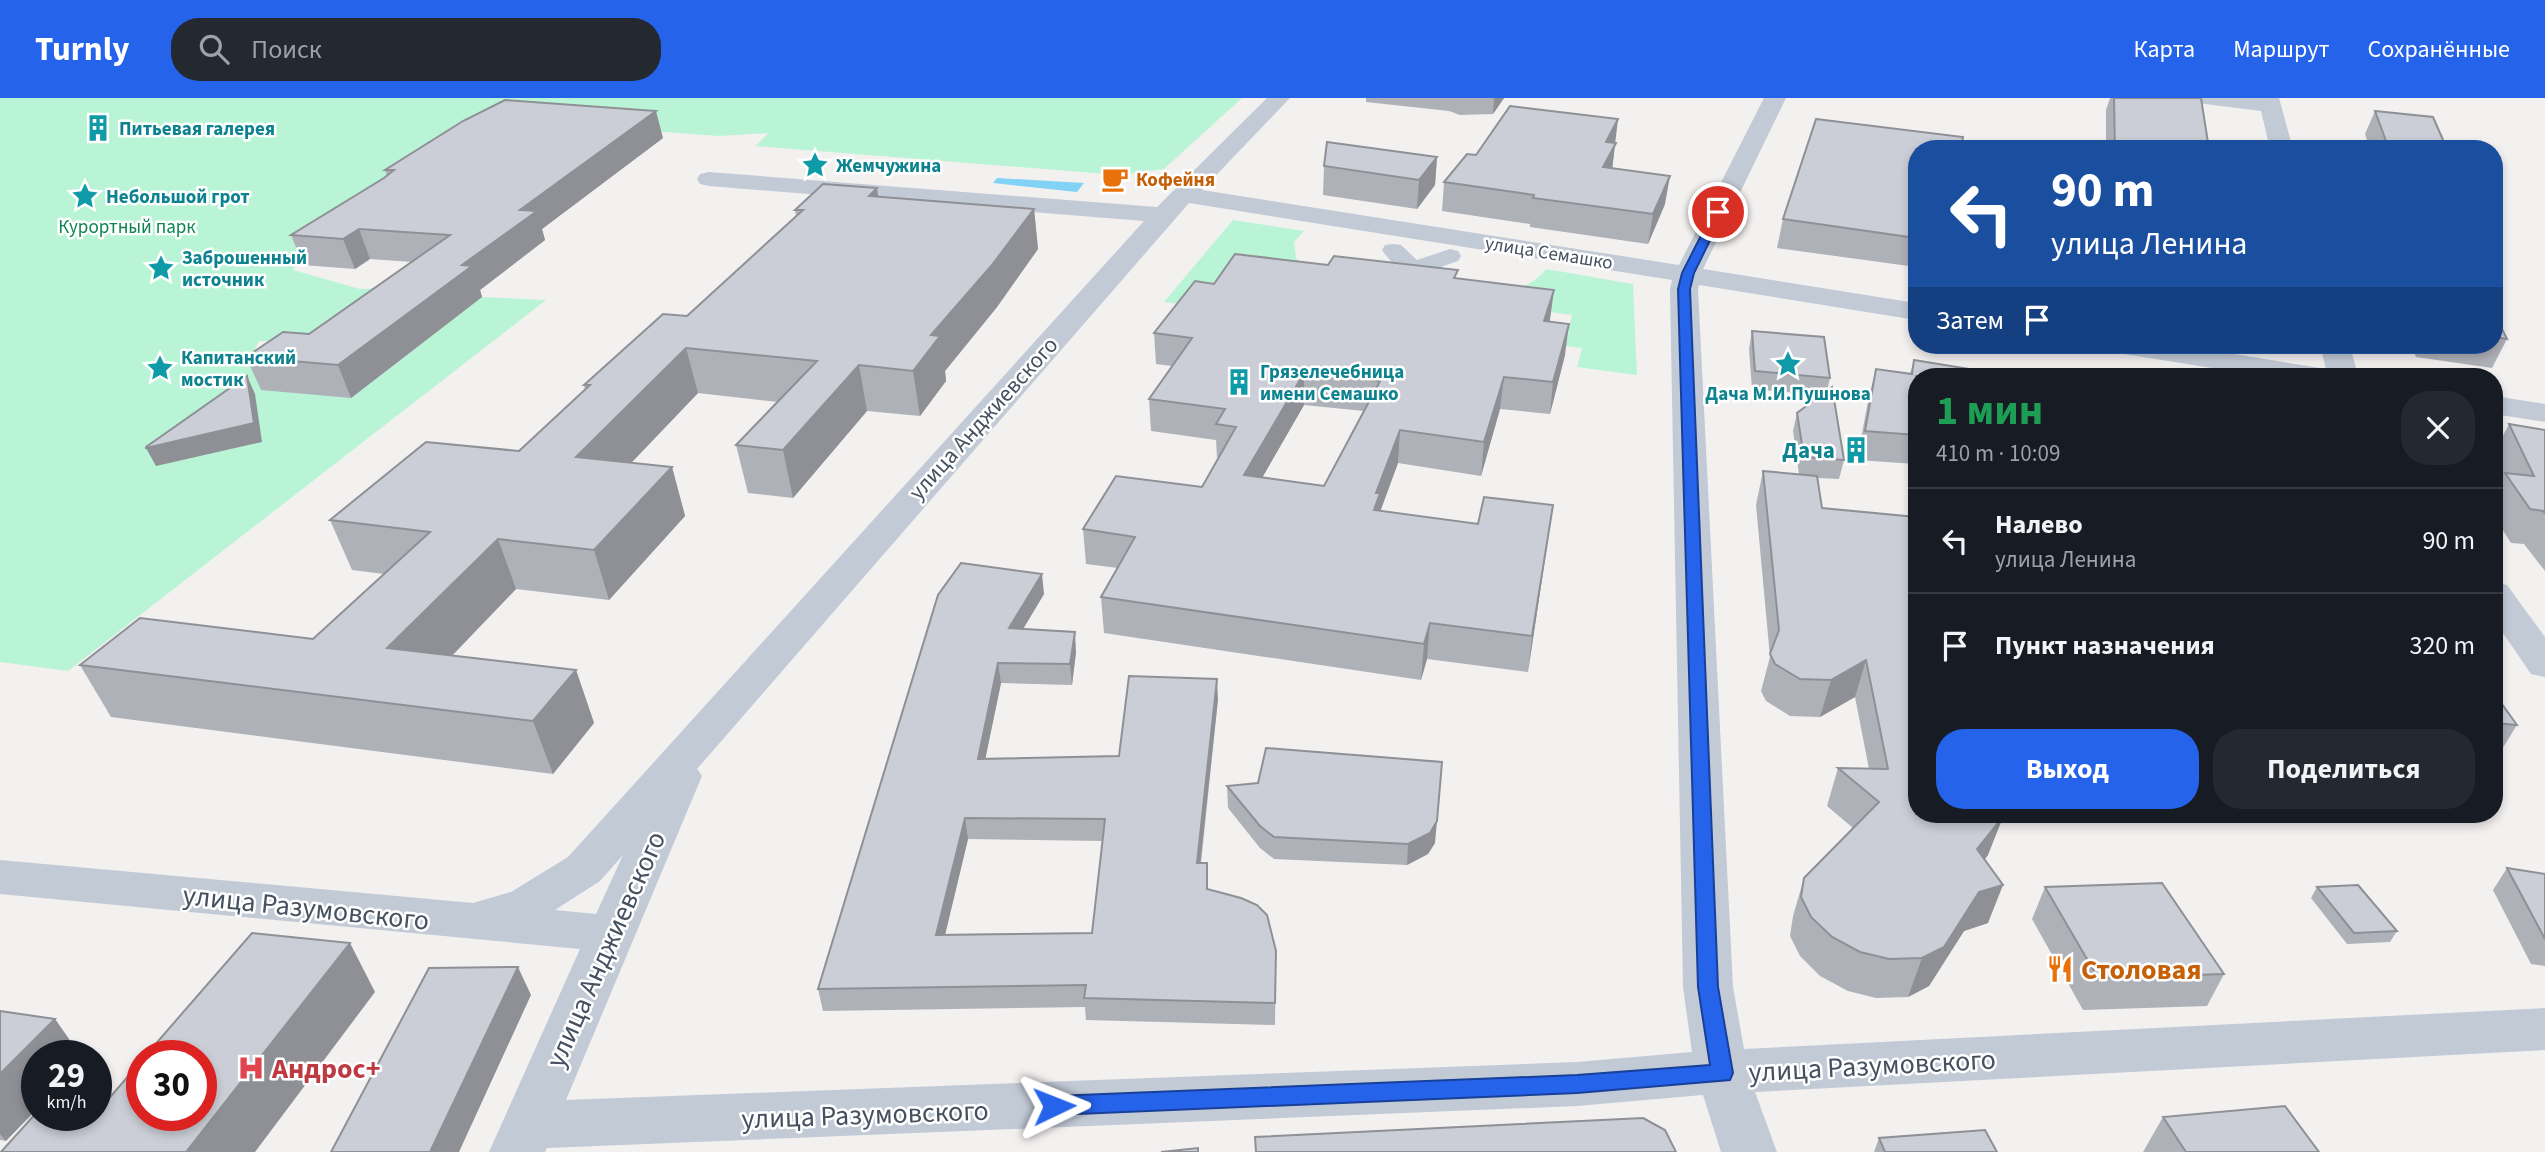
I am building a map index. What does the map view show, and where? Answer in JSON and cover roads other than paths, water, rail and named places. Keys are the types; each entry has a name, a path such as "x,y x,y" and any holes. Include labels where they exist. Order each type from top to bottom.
{"street":[{"name":"улица Анджиевского","path":"470,922 527,905 584,869 1172,204 1279,98"},
{"path":"1749,1152 1722,1073 1708,987 1684,289 1688,273 1775,98"},
{"path":"2205,98 2269,102 2280,140"},
{"name":"улица Семашко","path":"709,179 1172,204 1688,273 1908,310"},
{"path":"1393,250 1413,269 1450,256"},
{"path":"2180,354 2267,368"},
{"path":"2503,407 2545,414"},
{"path":"2503,606 2545,665"},
{"name":"улица Анджиевского","path":"522,1139 694,745"},
{"name":"улица Разумовского","path":"0,877 613,934"},
{"name":"улица Разумовского","path":"522,1139 1563,1085 1722,1073 2545,1029"}],"water":[{"path":"997,178 1084,183 1077,192 993,183"}],"place":[{"name":"Питьевая галерея","path":"98,128"},
{"name":"Жемчужина","path":"815,165"},
{"name":"Кофейня","path":"1115,179"},
{"name":"Небольшой грот","path":"85,196"},
{"name":"Заброшенный источник","path":"161,268"},
{"name":"Дача М.И.Пушнова","path":"1788,364"},
{"name":"Капитанский мостик","path":"160,368"},
{"name":"Грязелечебница имени Семашко","path":"1239,382"},
{"name":"Дача","path":"1856,450"},
{"name":"Столовая","path":"2060,969"},
{"name":"Андрос+","path":"251,1068"}],"park label":[{"name":"Курортный парк","path":"127,226"}]}
